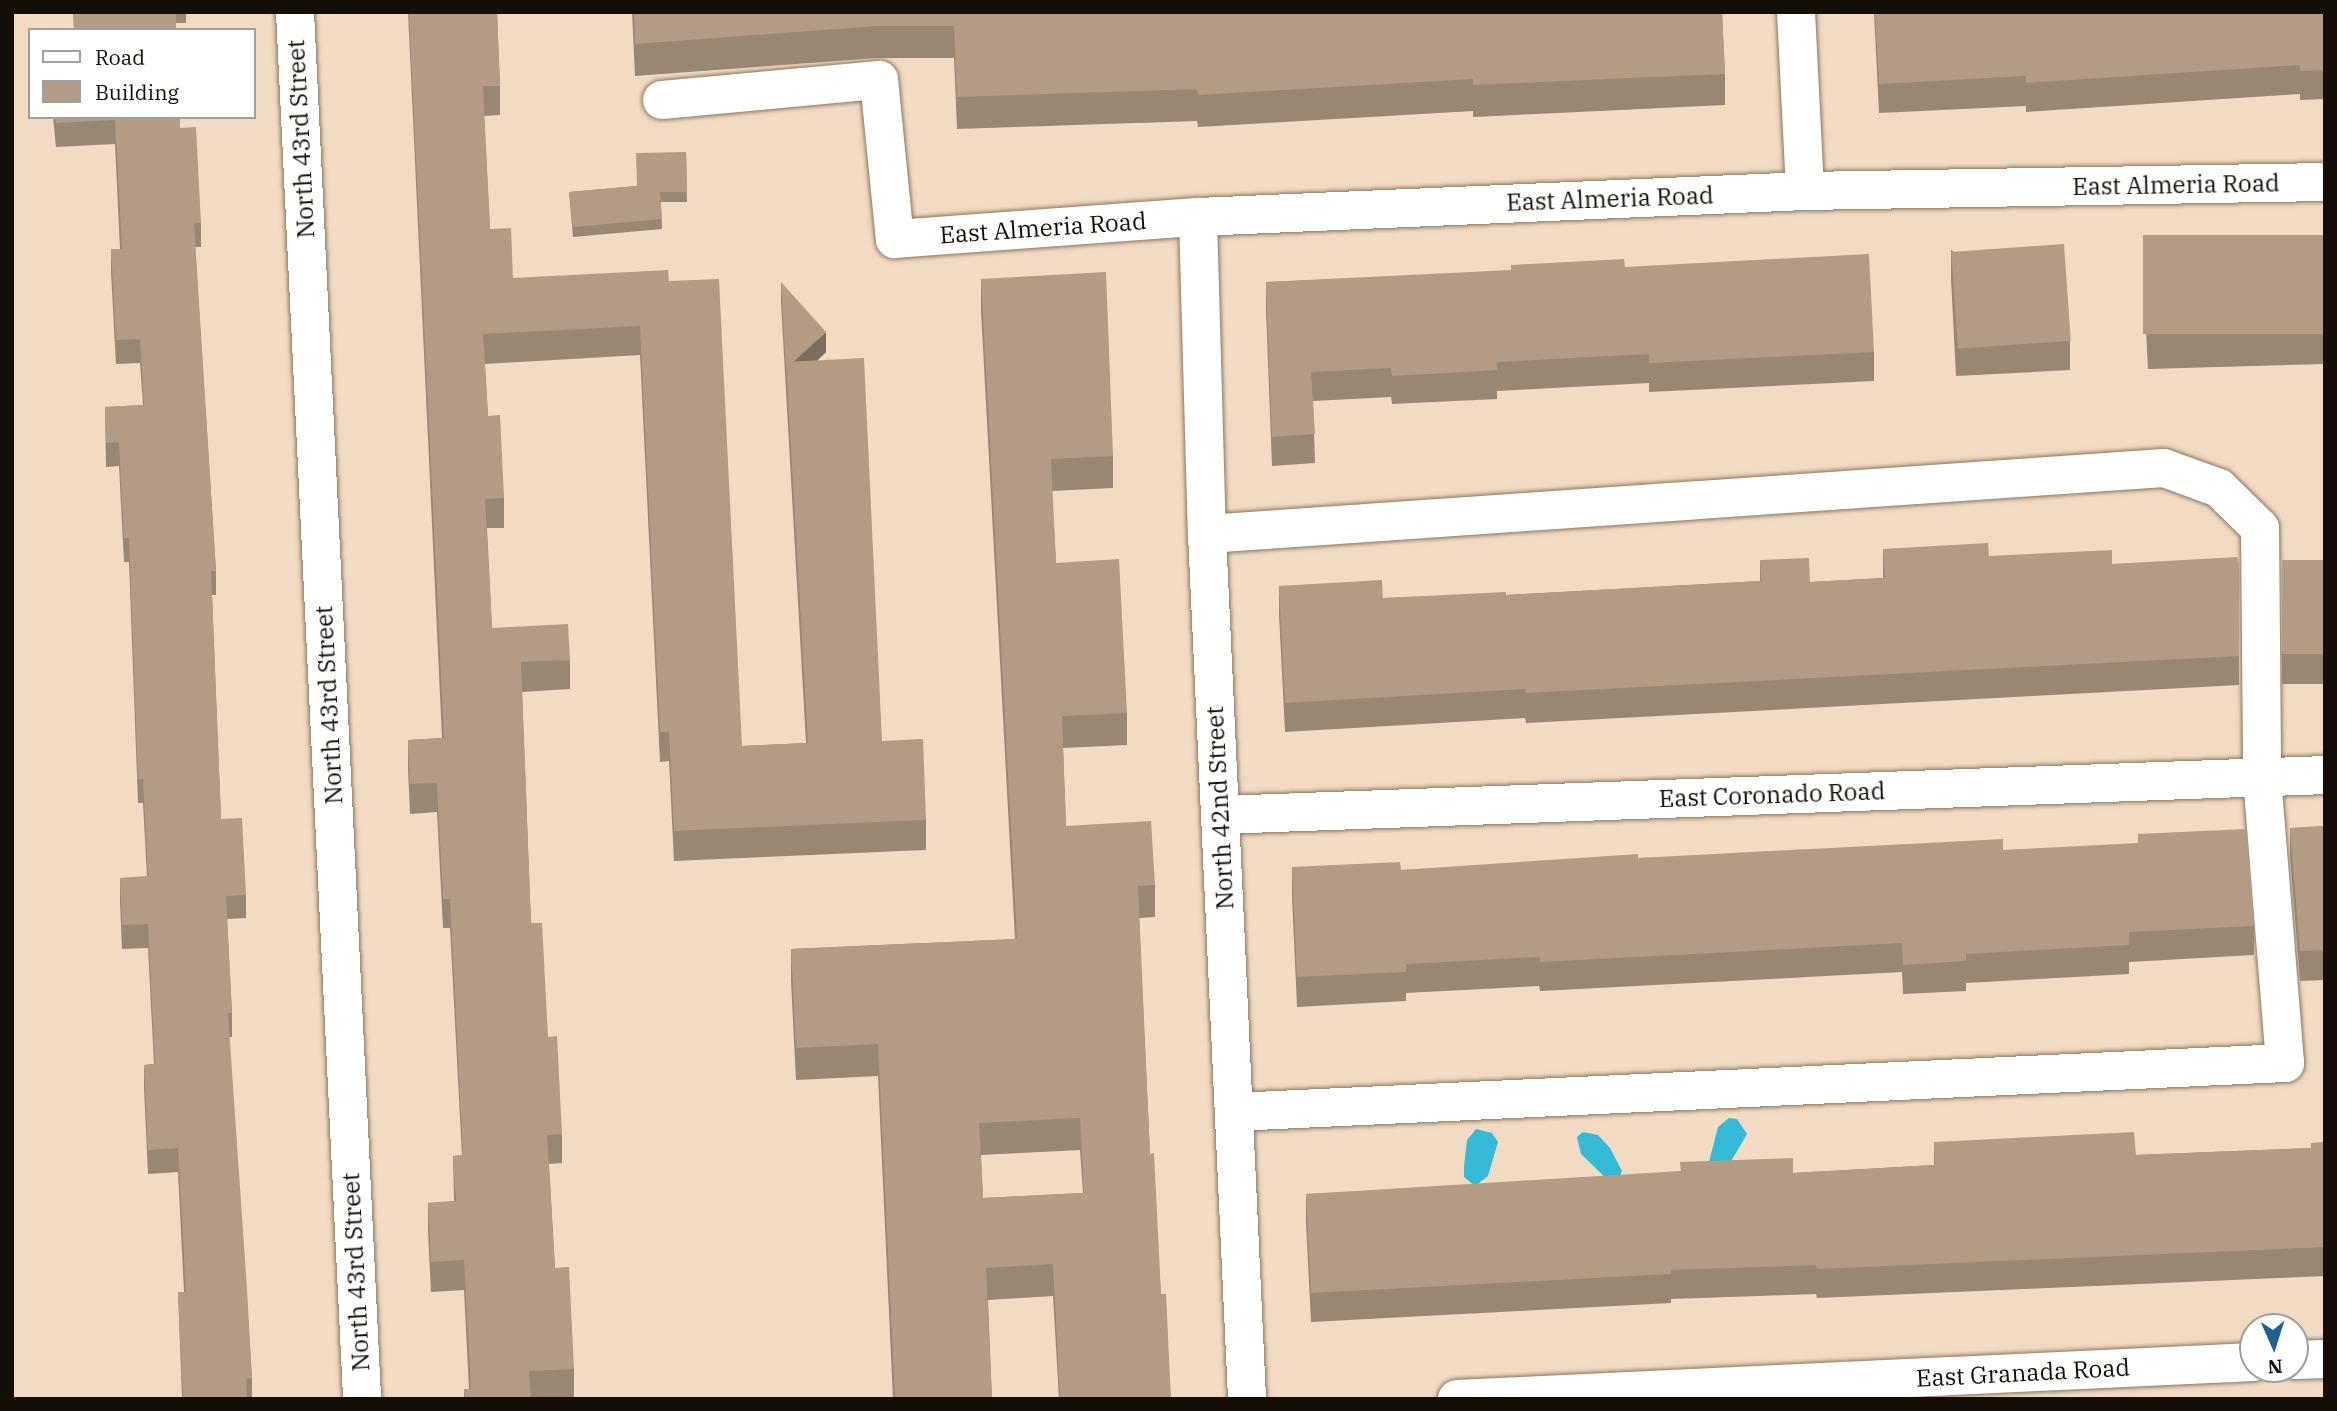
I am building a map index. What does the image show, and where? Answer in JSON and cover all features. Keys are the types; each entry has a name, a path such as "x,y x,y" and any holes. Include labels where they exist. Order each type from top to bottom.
{"street":[{"name":"North 43rd Street","path":"295,12 362,1399"},
{"path":"1796,12 1805,191"},
{"name":"East Almeria Road","path":"662,100 880,80 895,239 1198,217 1805,191 2325,182"},
{"name":"North 42nd Street","path":"1198,217 1207,534 1247,1399"},
{"path":"1207,534 2164,468 2219,488 2260,528 2262,777 2286,1063 1234,1112"},
{"name":"East Coronado Road","path":"1220,816 2325,775"},
{"name":"East Granada Road","path":"1457,1399 2239,1363"}],"water":[{"path":"1729,1118 1737,1119 1747,1134 1726,1170 1708,1166 1718,1127"},
{"path":"1476,1129 1492,1133 1498,1142 1488,1176 1475,1186 1464,1177 1464,1167 1467,1140"},
{"path":"1583,1132 1598,1135 1610,1148 1622,1171 1619,1177 1605,1177 1581,1154 1577,1137"}],"building":[{"path":"74,12 176,12 176,28 74,28"},
{"path":"409,12 497,12 500,86 483,86 490,229 511,228 513,278 668,270 669,281 719,279 742,746 808,743 786,362 864,358 882,741 923,739 926,820 674,831 669,732 660,732 640,326 483,334 488,416 500,415 504,498 485,499 492,628 568,624 570,660 521,662 531,923 542,923 548,1037 557,1036 562,1134 547,1135 555,1268 569,1267 574,1369 529,1371 531,1399 465,1399 464,1389 471,1389 464,1260 431,1262 428,1203 456,1201 453,1156 463,1155 450,899 443,899 437,783 410,784 408,740 444,738"},
{"path":"634,12 1722,12 1725,74 1473,85 1473,79 1198,95 1197,89 957,97 954,26 877,26 635,44"},
{"path":"1875,12 2325,12 2325,70 2300,71 2300,65 2026,83 2026,76 1879,84"},
{"path":"55,119 180,119 180,128 196,127 201,223 194,223 216,571 211,571 221,819 242,818 246,895 226,896 232,1013 228,1013 252,1378 246,1379 247,1399 183,1399 178,1292 186,1292 178,1148 148,1150 144,1065 155,1064 148,924 122,925 120,878 148,876 143,779 138,779 129,538 124,538 119,442 106,443 105,407 144,405 140,339 116,340 111,249 122,249 115,120 56,123"},
{"path":"686,152 687,192 660,192 662,219 573,227 569,192 637,186 636,153"},
{"path":"2143,235 2325,235 2325,334 2143,334"},
{"path":"2064,244 2071,341 1958,349 1951,252"},
{"path":"1869,254 1874,352 1649,363 1649,354 1497,362 1497,370 1392,376 1391,368 1311,372 1315,434 1272,437 1266,282 1511,270 1511,265 1624,259 1625,267"},
{"path":"1106,272 1113,456 1051,459 1056,563 1119,559 1127,713 1062,716 1066,826 1151,821 1155,885 1138,886 1150,1154 1154,1153 1161,1294 1166,1294 1171,1399 1060,1399 1053,1264 986,1268 992,1399 895,1399 878,1044 796,1048 791,949 1017,939 981,279","holes":["1080,1118 1084,1193 983,1198 979,1123"]},
{"path":"781,282 826,332 793,362 786,362 786,369"},
{"path":"1988,543 1989,556 2112,550 2112,564 2237,557 2239,656 1526,693 1525,689 1285,703 1279,586 1382,580 1383,598 1506,592 1506,595 1761,581 1760,560 1809,558 1810,582 1885,578 1883,549"},
{"path":"2282,560 2325,560 2325,654 2282,654"},
{"path":"2325,826 2325,950 2300,951 2290,828"},
{"path":"2246,829 2254,926 2129,932 2129,945 1966,954 1966,961 1903,965 1902,943 1540,962 1539,957 1406,964 1406,972 1297,977 1292,867 1400,862 1401,870 1638,854 1638,858 2003,839 2003,850 2138,843 2138,834"},
{"path":"2134,1132 2136,1155 2311,1148 2311,1143 2325,1142 2325,1247 1817,1269 1816,1265 1671,1270 1671,1274 1311,1293 1306,1194 1681,1171 1680,1162 1793,1158 1793,1173 1935,1165 1934,1142"}]}
